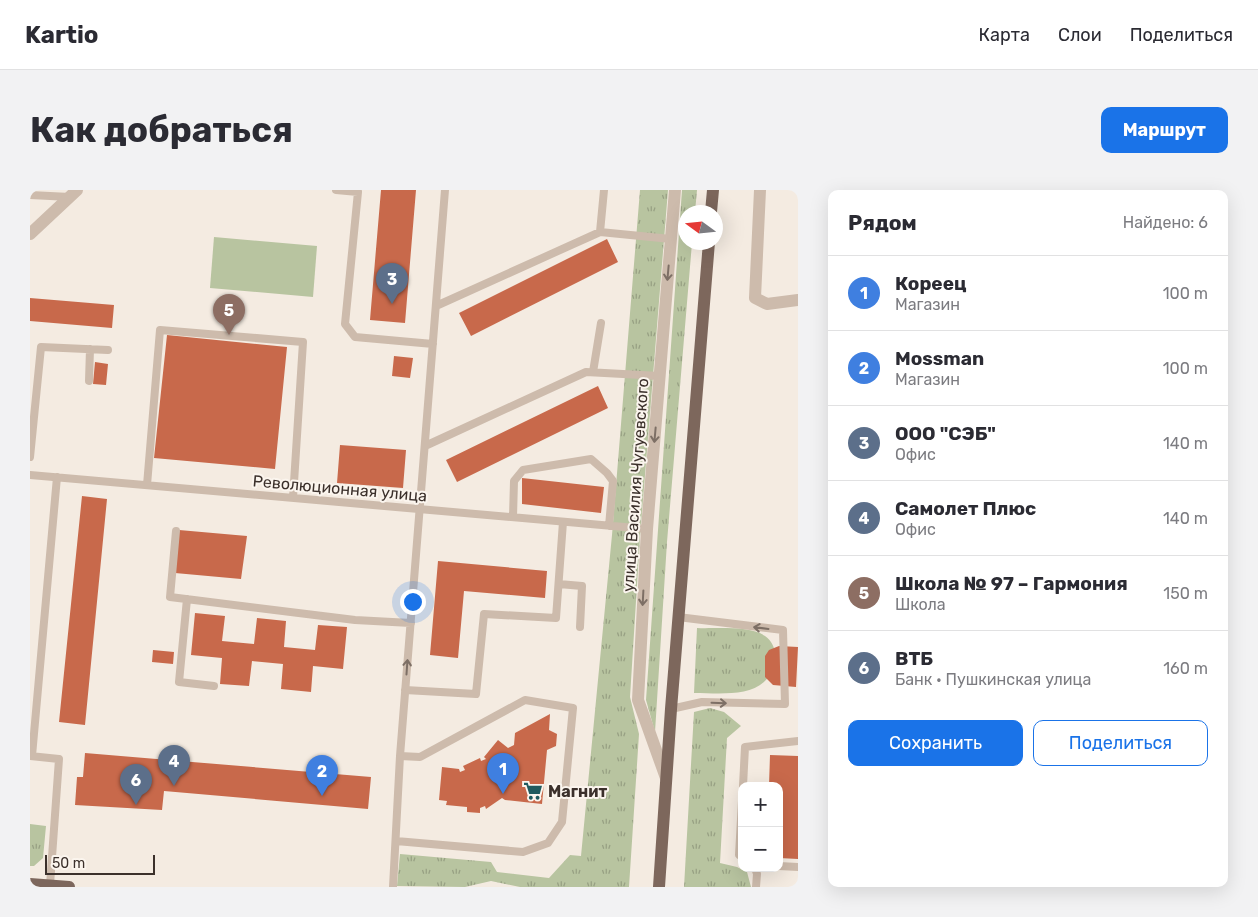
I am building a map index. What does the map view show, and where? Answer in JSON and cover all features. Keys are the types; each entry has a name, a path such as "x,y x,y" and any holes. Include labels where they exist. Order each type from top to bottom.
{"main road":[{"path":"712,205 713,190"},
{"name":"улица Василия Чугуевского","path":"659,887 678,617 708,250"},
{"path":"30,884 70,887"}],"street":[{"name":"улица Василия Чугуевского","path":"666,778 638,700 647,529 675,190"},
{"path":"760,190 755,298 767,304 798,300"},
{"path":"30,234 74,193"}],"lane":[{"path":"336,190 358,191 345,324 355,337 433,344"},
{"path":"393,887 405,690 445,190"},
{"path":"600,232 604,190"},
{"path":"30,195 74,193"},
{"path":"436,306 600,232 671,240"},
{"path":"592,372 601,323"},
{"path":"147,485 160,330 303,342 293,498"},
{"path":"30,457 41,347 108,350"},
{"path":"89,381 90,349"},
{"path":"424,446 586,372 660,376"},
{"path":"513,517 514,481 523,470 592,460 607,472 613,481 609,526"},
{"name":"Революционная улица","path":"30,475 647,529"},
{"path":"50,885 60,759 31,756 56,477"},
{"path":"405,690 476,694 484,614 556,618 563,522"},
{"path":"176,531 170,597 355,620 411,623"},
{"path":"558,584 582,586 580,627"},
{"path":"187,599 179,682 214,686"},
{"path":"671,709 702,702 785,704 784,630 678,617"},
{"path":"396,841 523,852 548,843 562,822 573,708 525,700 420,757 401,753"},
{"path":"743,782 745,748 798,741"},
{"path":"783,866 798,867"},
{"path":"756,872 756,887"}],"green space":[{"path":"640,190 668,190 640,537 630,697 639,734 629,887 520,887 491,881 465,887 397,886 400,854 491,862 497,872 549,878 570,855 581,856 612,535"},
{"path":"682,190 697,190 696,205 681,205"},
{"path":"214,237 317,246 313,297 210,288"},
{"path":"678,247 678,250 691,250 667,542 655,732 646,700"},
{"path":"697,628 750,630 765,636 772,643 775,652 771,672 764,682 755,688 744,691 694,693"},
{"path":"710,708 724,712 741,726 727,738 720,863 738,868 738,872 747,872 751,887 684,887 694,712"},
{"path":"30,824 46,826 43,858 34,866 30,866"}],"building":[{"path":"381,190 416,190 405,323 370,320"},
{"path":"607,239 618,262 471,336 459,313"},
{"path":"30,298 114,305 112,328 30,321"},
{"path":"167,335 287,347 275,469 154,458"},
{"path":"394,356 413,358 410,378 392,376"},
{"path":"95,362 108,364 106,385 93,384"},
{"path":"598,386 608,408 457,482 446,460"},
{"path":"340,445 406,450 403,488 337,483"},
{"path":"522,478 604,487 601,513 522,504"},
{"path":"82,496 107,499 85,725 59,722"},
{"path":"179,530 247,536 241,579 175,573"},
{"path":"438,561 547,571 545,598 464,591 458,658 430,655"},
{"path":"195,613 225,616 222,641 254,644 257,618 286,621 284,647 315,650 318,625 347,627 343,669 313,666 311,692 281,689 283,664 252,661 249,686 220,684 222,658 191,655"},
{"path":"779,646 798,647 796,687 773,685 765,677 765,656 769,650"},
{"path":"153,650 174,652 173,664 152,662"},
{"path":"550,714 549,730 557,734 556,746 547,750 542,804 505,800 502,798 486,809 485,806 480,808 480,813 467,812 467,807 446,805 447,801 439,800 442,767 459,769 460,772 465,770 463,766 480,758 481,761 486,759 484,757 498,740 508,748 514,745 515,733"},
{"path":"85,753 371,777 368,809 164,791 162,810 75,805 77,777 83,777"},
{"path":"770,755 798,756 798,859 783,858 783,782 769,782"}],"place":[{"name":"ООО \"СЭБ\"","path":"392,304"},
{"name":"Школа № 97 – Гармония","path":"229,335"},
{"name":"Самолет Плюс","path":"174,786"},
{"name":"Магнит","path":"533,791"},
{"name":"Кореец","path":"503,794"},
{"name":"Mossman","path":"322,796"},
{"name":"ВТБ","path":"136,805"}]}
